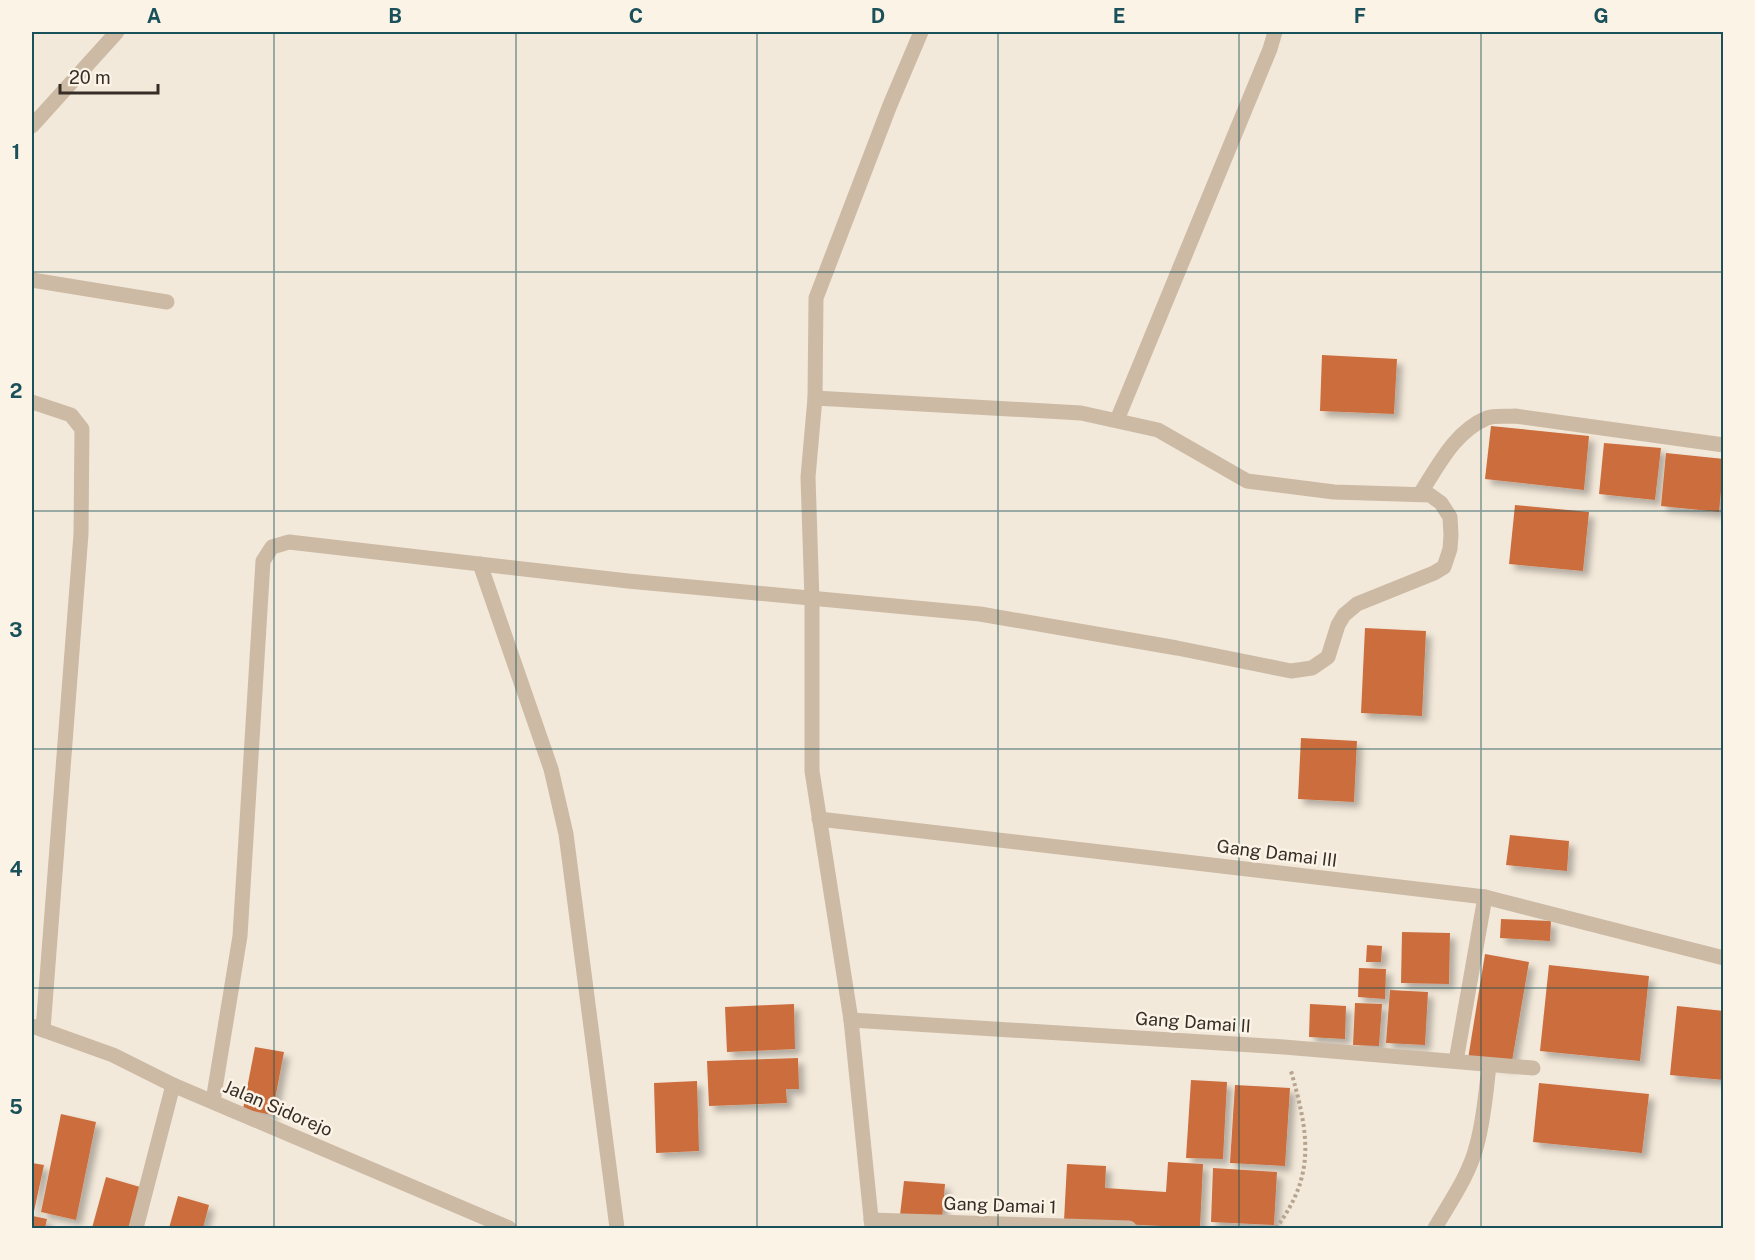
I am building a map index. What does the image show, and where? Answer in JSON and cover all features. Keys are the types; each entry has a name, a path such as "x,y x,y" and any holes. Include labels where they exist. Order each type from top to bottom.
{"street":[{"path":"32,126 117,32"},
{"path":"871,1224 850,1020 812,771 812,600 808,477 815,398 816,298 921,32"},
{"path":"1117,420 1275,32"},
{"path":"32,280 167,302"},
{"path":"213,1101 240,936 263,561 272,547 289,542 812,600 980,614 1177,648 1291,671 1312,668 1328,657 1338,625 1344,615 1357,604 1434,573 1444,567 1449,549 1450,518 1441,502 1430,495 1334,492 1247,481 1158,430 1117,420 1081,412 815,398"},
{"path":"32,402 71,415 82,429 81,534 38,1028"},
{"path":"1420,494 1445,454 1463,433 1489,418 1515,416 1724,445"},
{"path":"480,564 550,769 566,834 617,1228"},
{"name":"Gang Damai III","path":"819,819 1485,897 1724,958"},
{"path":"1456,1061 1485,897"},
{"name":"Gang Damai II","path":"850,1020 1284,1047 1533,1068"},
{"name":"Jalan Sidorejo","path":"38,1028 113,1054 173,1085 508,1228"},
{"path":"1435,1228 1477,1146 1489,1065"},
{"path":"136,1228 173,1085"},
{"name":"Gang Damai 1","path":"871,1224 1129,1228"}],"path":[{"path":"1276,1228 1291,1208 1303,1174 1306,1143 1300,1106 1284,1047"}],"building":[{"path":"1322,355 1397,359 1394,414 1320,411"},
{"path":"1491,426 1589,436 1584,490 1485,479"},
{"path":"1604,443 1661,448 1655,500 1599,494"},
{"path":"1666,453 1724,459 1719,512 1661,506"},
{"path":"1515,505 1589,512 1583,571 1509,564"},
{"path":"1365,628 1426,631 1422,716 1361,713"},
{"path":"1301,738 1357,741 1354,802 1298,799"},
{"path":"1510,835 1569,841 1567,871 1506,865"},
{"path":"1501,919 1551,921 1550,941 1500,938"},
{"path":"1402,932 1450,933 1449,984 1401,983"},
{"path":"1367,945 1382,946 1381,962 1366,962"},
{"path":"1485,954 1529,962 1511,1067 1468,1059"},
{"path":"1549,965 1649,976 1640,1061 1540,1051"},
{"path":"1359,968 1386,969 1385,999 1358,997"},
{"path":"1390,990 1428,992 1425,1045 1386,1043"},
{"path":"1355,1003 1382,1004 1379,1046 1353,1045"},
{"path":"794,1004 795,1049 727,1052 725,1007"},
{"path":"1310,1004 1346,1006 1345,1039 1309,1037"},
{"path":"1677,1006 1724,1011 1724,1080 1670,1075"},
{"path":"255,1047 284,1052 272,1115 243,1109"},
{"path":"798,1058 799,1089 786,1089 787,1103 709,1106 707,1061"},
{"path":"1191,1080 1227,1082 1223,1159 1186,1158"},
{"path":"697,1081 699,1151 656,1153 654,1083"},
{"path":"1539,1083 1649,1094 1642,1153 1533,1142"},
{"path":"1235,1085 1290,1088 1285,1166 1230,1163"},
{"path":"61,1114 96,1122 76,1220 41,1212"},
{"path":"1168,1162 1203,1164 1200,1228 1064,1221 1067,1164 1106,1166 1105,1188 1166,1192"},
{"path":"32,1163 44,1165 33,1216 47,1219 45,1228 32,1228"},
{"path":"1213,1168 1277,1172 1274,1225 1211,1222"},
{"path":"106,1177 140,1187 130,1228 92,1228"},
{"path":"904,1181 945,1184 942,1219 900,1215"},
{"path":"178,1196 209,1205 203,1228 169,1228"}]}
